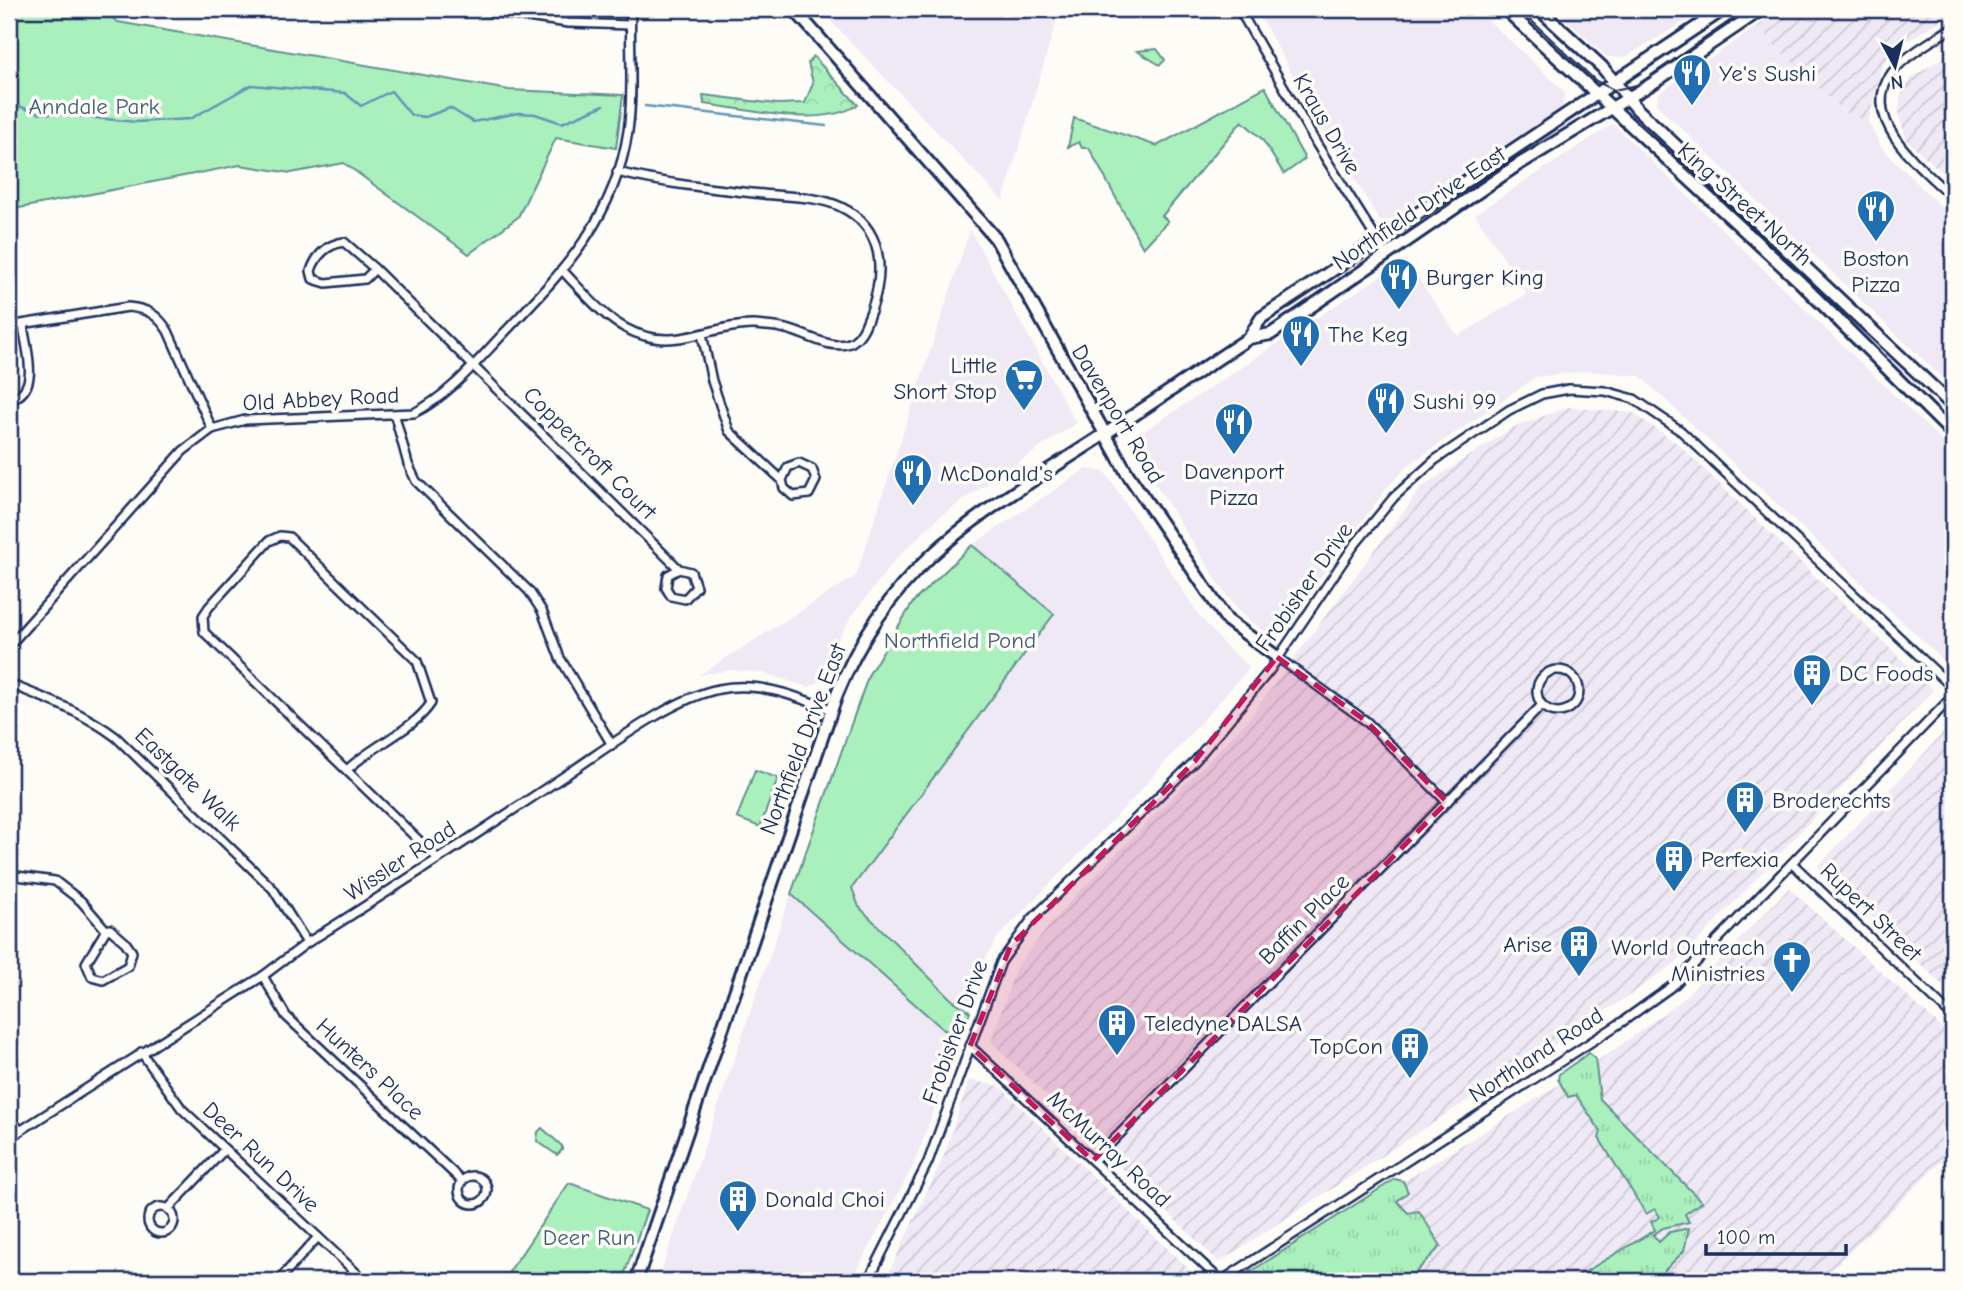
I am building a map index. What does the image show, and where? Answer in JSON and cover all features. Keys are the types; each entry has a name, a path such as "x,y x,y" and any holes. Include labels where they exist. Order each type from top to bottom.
{"main road":[{"name":"Davenport Road","path":"794,9 996,239 1104,435 1221,612 1241,632 1277,657"},
{"name":"King Street North","path":"1505,9 1800,282 1953,434"},
{"name":"King Street North","path":"1539,9 1629,99 1953,406"},
{"name":"Northfield Drive East","path":"1249,338 1261,318 1724,9"},
{"name":"Northfield Drive East","path":"636,1281 848,668 865,636 912,572 968,523 1249,338 1271,334 1516,166 1629,99 1762,9"}],"street":[{"path":"472,9 568,23 630,26"},
{"name":"Old Abbey Road","path":"9,646 183,451 212,429 245,420 396,416 414,413 435,402 474,364 563,271 592,234 617,172 628,132 631,9"},
{"name":"Kraus Drive","path":"1239,9 1310,135 1387,256"},
{"path":"1953,27 1899,64 1887,82 1884,99 1887,127 1893,139 1953,198"},
{"path":"563,271 607,316 627,330 646,337 670,340 753,325 785,328 826,343 850,343 859,336 865,326 874,302 881,266 877,244 866,223 838,205 666,184 617,172"},
{"name":"Coppercroft Court","path":"374,269 365,279 326,283 313,279 311,271 326,249 333,244 344,242 374,269 474,364 679,569 691,572 696,580 694,592 685,599 671,596 665,585 668,575 679,569"},
{"path":"9,326 128,307 146,309 159,317 168,331 212,429"},
{"path":"9,400 18,398 29,385 30,373 23,325"},
{"path":"702,334 712,380 729,431 782,480 784,488 796,497 809,494 816,481 812,469 799,463 788,467 782,480"},
{"name":"Frobisher Drive","path":"868,1281 928,1162 1001,962 1011,945 1032,919 1195,761 1277,657 1353,547 1401,489 1435,460 1509,411 1542,394 1570,389 1605,391 1634,399 1681,431 1953,688"},
{"path":"396,416 408,464 416,481 529,591 542,611 560,659 612,745"},
{"path":"347,770 367,752 420,718 431,703 426,680 417,660 289,537 280,536 269,541 209,607 204,616 204,632 438,859"},
{"name":"Davenport Road","path":"1277,657 1366,722 1447,802"},
{"path":"1562,670 1574,677 1579,695 1571,708 1554,712 1542,705 1537,691 1543,676 1562,670"},
{"name":"Eastgate Walk","path":"9,684 85,715 116,737 274,889 307,943"},
{"name":"Wissler Road","path":"9,1138 263,976 307,943 612,745 685,701 731,687 763,688 832,710"},
{"name":"Northland Road","path":"1221,1281 1664,992 1793,864 1953,696"},
{"name":"Baffin Place","path":"1093,1161 1542,705"},
{"name":"Rupert Street","path":"1793,864 1953,1017"},
{"path":"9,875 55,881 81,901 106,930 117,934 132,953 128,966 103,980 92,977 86,963 106,930"},
{"name":"Hunters Place","path":"263,976 286,1016 462,1181"},
{"name":"McMurray Road","path":"970,1046 1221,1281"},
{"name":"Deer Run Drive","path":"141,1052 182,1109 365,1281"},
{"path":"9,1118 20,1130"},
{"path":"168,1209 225,1150"},
{"name":"Hunters Place","path":"474,1176 483,1180 487,1189 485,1198 477,1204 465,1203 458,1193 462,1181 474,1176"},
{"path":"278,1281 318,1237"},
{"path":"9,1274 17,1281"}],"highlighted area":[{"path":"1277,657 1366,721 1447,802 1093,1161 970,1046 1011,945 1195,761"}],"shaded area":[{"path":"819,9 1060,9 1003,201"},
{"path":"1256,9 1476,9 1565,92 1562,107 1389,220 1380,221 1306,99"},
{"path":"1555,9 1706,9 1625,57 1607,57"},
{"path":"1784,9 1953,9 1953,12 1903,44 1882,65 1868,122 1845,113 1756,27"},
{"path":"1756,27 1845,113 1868,122 1882,148 1953,219 1953,388 1657,105 1658,94"},
{"path":"1953,51 1953,183 1907,140 1899,117 1900,97 1912,78"},
{"path":"1613,124 1953,452 1953,669 1640,376 1590,371 1536,377 1410,464 1388,486 1275,639 1249,620 1227,596 1135,452 1134,438 1405,260 1458,336 1527,294 1475,214"},
{"path":"970,230 1076,423 939,517 894,561 851,617 830,653 821,681 808,687 764,673 732,670 699,675 856,576"},
{"path":"1567,407 1633,413 1678,444 1933,690 1682,958 1630,995 1219,1262 991,1042 1016,967 1068,903 1247,721 1422,487 1512,428"},
{"path":"1086,469 1105,472 1201,618 1225,646 1250,667 1129,803 998,937 986,957 970,1012 951,999 859,907 852,888 1054,614 972,545"},
{"path":"1953,723 1953,995 1818,866"},
{"path":"1789,888 1953,1038 1953,1150 1820,1281 1258,1281 1388,1191 1610,1053 1681,1001"},
{"path":"791,894 944,1030 961,1037 913,1166 851,1281 658,1281"},
{"path":"969,1080 999,1086 1201,1281 885,1281 943,1158"}],"green space":[{"name":"Anndale Park","path":"9,9 100,9 118,22 509,90 623,95 616,148 556,138 518,217 469,254 344,163 291,173 240,165 9,210"},
{"path":"1157,49 1165,60 1160,65 1137,51"},
{"path":"813,56 858,105 842,112 804,117 704,104 703,95 777,104 805,103 813,83 808,63"},
{"path":"1265,87 1305,159 1284,174 1262,139 1242,121 1162,216 1168,221 1143,248 1089,148 1082,148 1079,142 1068,147 1074,118 1157,146"},
{"name":"Northfield Pond","path":"972,545 1054,614 852,888 859,907 951,999 970,1012 961,1037 944,1030 791,894 869,674 914,601"},
{"path":"755,770 778,778 760,827 737,818"},
{"path":"1589,1053 1595,1058 1600,1099 1702,1202 1685,1214 1689,1222 1663,1228 1653,1235 1659,1242 1670,1232 1689,1228 1684,1251 1654,1281 1570,1281 1655,1230 1651,1222 1660,1217 1655,1209 1646,1214 1599,1138 1601,1132 1576,1095 1568,1097 1558,1079 1559,1074"},
{"path":"542,1128 562,1146 557,1155 537,1141 538,1132"},
{"path":"1395,1179 1403,1181 1408,1192 1397,1201 1408,1213 1419,1211 1441,1246 1407,1281 1242,1281 1244,1276"},
{"name":"Deer Run","path":"569,1183 647,1210 622,1281 503,1281"}],"waterway":[{"path":"9,102 34,112 136,122 190,119 251,85 345,93 361,106 391,91 411,115 425,117 450,108 473,122 518,113 535,114 562,123 604,105"},
{"path":"645,106 826,126"}],"tram line":[{"path":"1519,9 1596,81 1614,90 1637,85 1747,9"}],"place":[{"name":"Ye's Sushi","path":"1692,107"},
{"name":"Boston Pizza","path":"1876,243"},
{"name":"Burger King","path":"1399,311"},
{"name":"The Keg","path":"1301,368"},
{"name":"Little Short Stop","path":"1024,412"},
{"name":"Sushi 99","path":"1386,435"},
{"name":"Davenport Pizza","path":"1234,456"},
{"name":"McDonald's","path":"913,507"},
{"name":"DC Foods","path":"1812,707"},
{"name":"Broderechts","path":"1745,834"},
{"name":"Perfexia","path":"1674,893"},
{"name":"Arise","path":"1579,978"},
{"name":"World Outreach Ministries","path":"1792,994"},
{"name":"Teledyne DALSA","path":"1117,1057"},
{"name":"TopCon","path":"1410,1080"},
{"name":"Donald Choi","path":"738,1233"}]}
